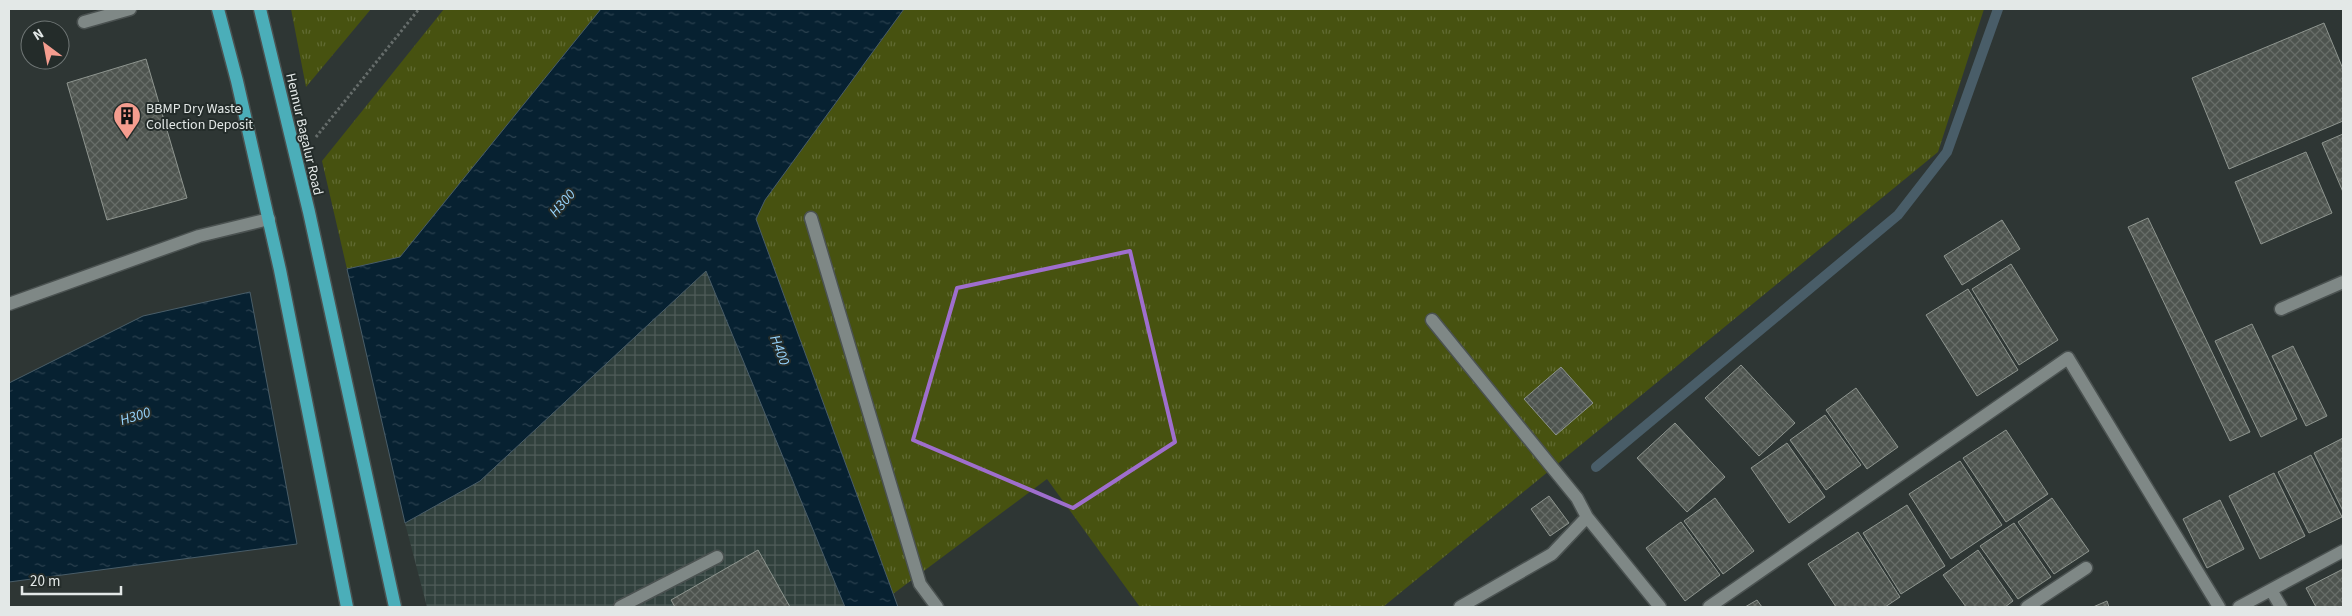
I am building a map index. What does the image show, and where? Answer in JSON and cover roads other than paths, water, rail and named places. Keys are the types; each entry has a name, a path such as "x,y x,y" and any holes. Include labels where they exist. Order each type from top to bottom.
{"main road":[{"path":"218,9 238,81 269,219 347,607"},
{"name":"Hennur Bagalur Road","path":"260,9 320,266 395,607"}],"street":[{"path":"84,22 130,9"},
{"path":"811,218 920,584 937,607"},
{"path":"9,304 198,236 269,219"},
{"path":"2281,308 2343,282"},
{"path":"1432,320 1577,498 1587,518 1660,607"},
{"path":"1709,607 2068,358 2219,607"},
{"path":"1460,607 1552,554 1587,518"},
{"path":"2239,607 2343,551"},
{"path":"620,607 717,557"},
{"path":"2027,607 2086,568"},
{"path":"2271,590 2281,607"}],"water":[{"path":"601,9 904,9 765,200 756,219 898,607 845,607 706,271 480,481 405,523 347,269 400,257"},
{"name":"H300","path":"250,292 297,544 9,582 9,383 143,316"}],"waterway":[{"path":"1596,467 1898,215 1947,152 1998,9"}],"place":[{"name":"BBMP Dry Waste Collection Deposit","path":"127,140"}],"water label":[{"name":"H400","path":"780,350"}]}
